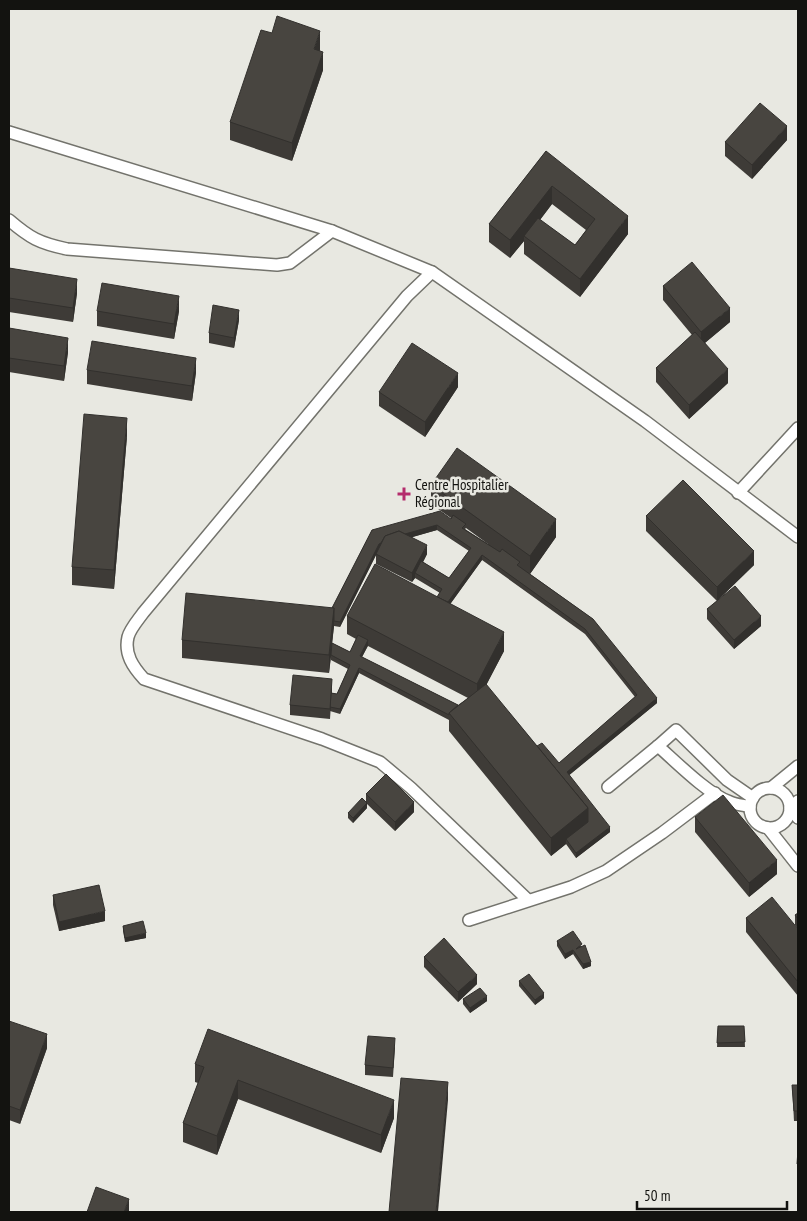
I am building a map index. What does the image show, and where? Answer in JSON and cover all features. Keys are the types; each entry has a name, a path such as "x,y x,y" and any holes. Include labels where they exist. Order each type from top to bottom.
{"lane":[{"path":"9,132 332,232 432,272 645,421 798,537"},
{"path":"9,220 30,237 45,244 67,249 277,265 290,263 332,232"},
{"path":"432,272 406,296 143,613 128,635 127,650 134,668 144,678 322,738 380,762 528,900"},
{"path":"738,493 798,428"},
{"path":"608,787 676,730 751,802"},
{"path":"658,746 704,786 729,802 751,802"},
{"path":"771,788 798,766"},
{"path":"798,818 794,804 780,791 771,788 760,790 751,802 752,817 758,824 768,828 798,866"},
{"path":"469,920 570,887 606,871 662,833 715,793"},
{"path":"768,828 779,826 787,819 794,804"}],"building":[{"path":"277,16 320,31 314,49 323,52 292,143 230,122 261,30 272,33"},
{"path":"760,103 787,126 752,165 725,142"},
{"path":"546,151 628,216 580,279 524,236 538,218 575,245 595,219 552,186 510,240 489,224"},
{"path":"692,262 730,308 701,332 663,286"},
{"path":"9,268 77,279 73,308 9,298"},
{"path":"102,283 179,296 174,324 97,311"},
{"path":"213,305 239,310 234,338 209,333"},
{"path":"9,328 68,338 64,366 9,358"},
{"path":"695,332 728,369 689,405 656,368"},
{"path":"92,341 196,358 192,386 87,370"},
{"path":"412,343 458,373 425,422 379,392"},
{"path":"84,414 127,418 114,570 72,567"},
{"path":"457,448 556,519 530,556 431,485"},
{"path":"683,480 754,551 717,587 646,516"},
{"path":"440,511 451,519 453,515 466,524 462,528 500,552 502,549 520,562 517,565 593,619 657,698 567,772 610,827 576,853 566,839 588,822 588,808 537,746 542,743 559,763 637,695 585,629 482,555 448,602 437,597 442,589 415,573 421,561 449,578 471,548 437,525 405,534 399,531 385,536 379,544 340,622 334,621 334,608 332,608 372,530"},
{"path":"399,531 427,545 412,573 376,554 385,536"},
{"path":"375,564 504,632 477,684 347,616"},
{"path":"735,586 761,616 734,640 707,609"},
{"path":"186,593 334,608 329,655 182,640"},
{"path":"358,635 368,640 360,656 458,705 449,715 359,668 340,709 330,707 331,693 337,694 350,665 331,655 332,643 350,652"},
{"path":"293,675 332,679 330,709 290,705"},
{"path":"486,684 588,808 551,838 449,713"},
{"path":"386,774 414,802 395,822 366,794"},
{"path":"723,795 777,860 749,883 695,817"},
{"path":"362,798 367,803 353,818 348,813"},
{"path":"99,885 105,911 59,922 53,895"},
{"path":"772,897 798,929 798,982 746,918"},
{"path":"143,921 146,933 125,938 123,926"},
{"path":"573,931 582,944 576,949 585,945 591,962 583,964 573,950 565,954 557,941"},
{"path":"444,938 477,975 458,992 424,957"},
{"path":"529,974 544,993 535,1000 519,981"},
{"path":"480,988 487,996 470,1008 463,999"},
{"path":"9,1021 47,1034 20,1110 9,1106"},
{"path":"718,1026 744,1026 745,1042 717,1043"},
{"path":"208,1029 394,1100 381,1135 238,1080 217,1136 183,1123 204,1067 195,1064"},
{"path":"368,1036 395,1038 393,1068 365,1065"},
{"path":"401,1078 448,1082 436,1212 389,1212"},
{"path":"792,1085 798,1085 798,1111 794,1111"},
{"path":"96,1187 129,1199 124,1212 87,1212"}],"place":[{"name":"Centre Hospitalier Régional","path":"404,494"}]}
